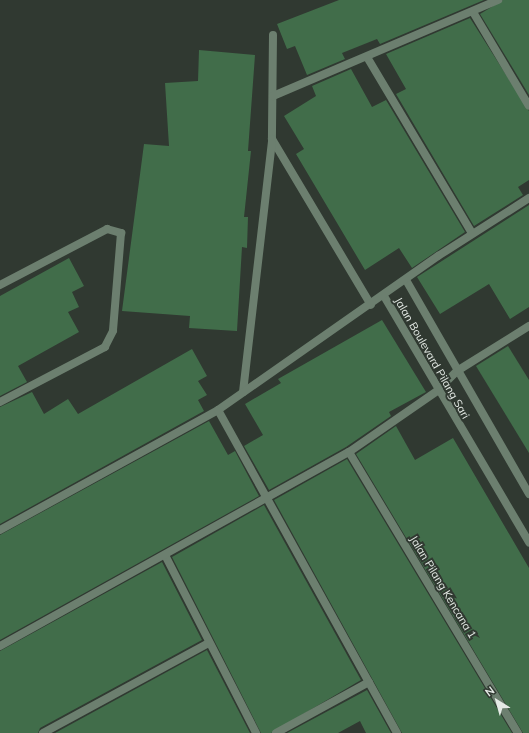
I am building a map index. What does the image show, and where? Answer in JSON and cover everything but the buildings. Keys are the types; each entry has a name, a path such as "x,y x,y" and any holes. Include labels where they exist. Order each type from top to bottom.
{"street":[{"path":"273,96 368,57 498,0"},
{"path":"473,12 529,106"},
{"path":"244,392 272,140 273,35"},
{"path":"368,57 472,233"},
{"path":"272,140 371,305"},
{"path":"406,280 472,233 529,198"},
{"path":"0,285 107,229 122,232 112,331 105,347 0,402"},
{"name":"Jalan Boulevard Pilang Sari","path":"529,494 406,280 384,296 437,390 529,542"},
{"path":"0,530 218,410 384,296"},
{"path":"0,646 349,452 437,390 457,371 529,326"},
{"path":"218,410 264,499 397,733"},
{"name":"Jalan Pilang Kencana 1","path":"349,452 518,733"},
{"path":"165,555 256,733"},
{"path":"43,733 210,643"},
{"path":"276,733 368,682"}]}
